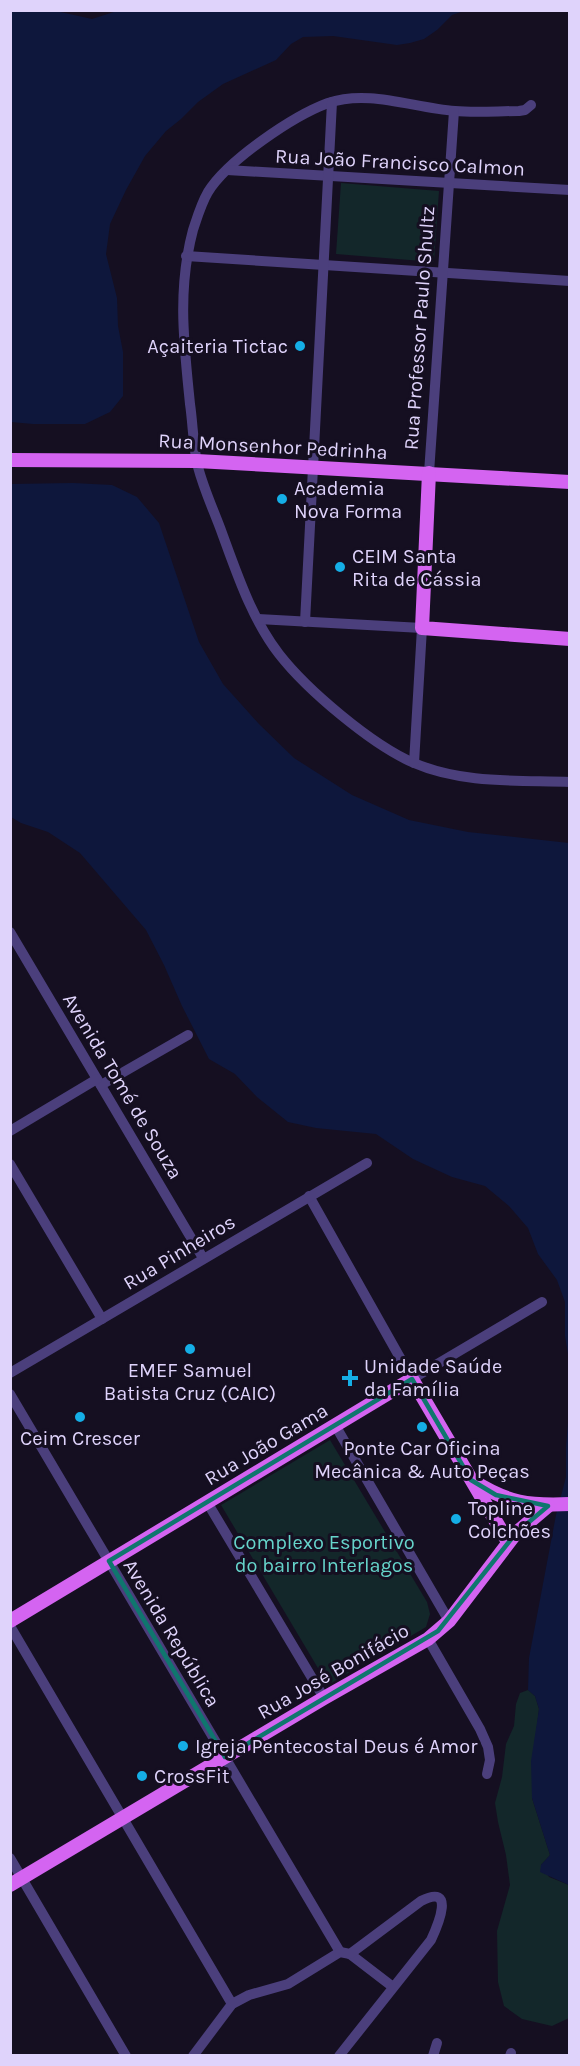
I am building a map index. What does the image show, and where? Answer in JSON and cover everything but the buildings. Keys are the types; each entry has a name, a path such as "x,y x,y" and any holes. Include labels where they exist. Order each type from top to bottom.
{"main road":[{"name":"Rua Monsenhor Pedrinha","path":"10,460 197,460 570,482"},
{"name":"Rua Professor Paulo Shultz","path":"422,628 429,473"},
{"path":"422,628 570,639"},
{"path":"412,1379 507,1542"},
{"name":"Rua João Gama","path":"10,1621 412,1379"},
{"path":"471,1480 496,1495 516,1502 551,1506 570,1504"},
{"name":"Rua José Bonifácio","path":"16,1881 428,1639 449,1621 507,1542 551,1506"}],"street":[{"path":"531,105 519,111 454,111 357,98 332,102 307,112 280,128 227,170 208,192 197,216 186,256 182,329 197,460 240,582 278,653 341,715 376,741 414,763 447,773 482,779 570,782"},
{"path":"305,622 332,102"},
{"name":"Rua Professor Paulo Shultz","path":"429,473 454,111"},
{"name":"Rua João Francisco Calmon","path":"227,170 570,190"},
{"path":"186,256 570,281"},
{"path":"258,619 422,628"},
{"name":"Rua Professor Paulo Shultz","path":"414,763 422,628"},
{"name":"Avenida Tomé de Souza","path":"10,932 204,1258"},
{"path":"10,1131 188,1035"},
{"name":"Rua Pinheiros","path":"10,1373 367,1163"},
{"path":"10,1164 102,1319"},
{"path":"309,1196 412,1379"},
{"name":"Rua João Gama","path":"412,1379 542,1302"},
{"name":"Avenida República","path":"10,1394 225,1757 345,1953 393,1988"},
{"path":"335,1425 449,1621"},
{"path":"207,1502 324,1698"},
{"path":"10,1626 232,2004"},
{"path":"428,1639 480,1729 490,1760 487,1774"},
{"path":"10,1858 16,1881 126,2055"},
{"path":"193,2055 232,2004 249,1995 288,1984 345,1953 421,1901 431,1896 440,1899 441,1919 431,1940 339,2055"},
{"path":"433,2055 437,2043"}],"highlighted area":[{"path":"412,1379 471,1480 496,1495 548,1506 516,1533 438,1631 225,1757 109,1561"}],"green space":[{"path":"341,183 439,191 434,262 336,254"},
{"name":"Complexo Esportivo do bairro Interlagos","path":"330,1440 427,1602 430,1614 426,1627 328,1685 221,1505"},
{"path":"528,1690 535,1696 539,1709 532,1798 550,1855 541,1865 549,1877 569,1885 569,2018 552,2026 522,2019 504,2006 498,1982 497,1931 510,1885 495,1803 502,1777 506,1744 514,1726 516,1704 520,1693"}],"water":[{"path":"120,10 464,11 452,15 424,39 410,43 397,45 333,36 303,37 291,44 276,60 223,84 198,102 166,131 145,156 110,224 106,254 117,298 118,326 123,352 123,396 110,412 85,424 11,422 11,11 56,11 92,19"},
{"path":"11,484 112,485 137,497 159,523 199,642 223,684 294,758 352,795 409,820 468,832 569,843 569,1360 565,1336 565,1302 557,1280 538,1254 528,1228 509,1206 485,1186 452,1177 413,1159 376,1134 316,1128 288,1122 257,1097 235,1074 209,1059 146,930 80,853 48,832 21,823 11,817"},
{"path":"569,1410 569,1885 540,1872 541,1865 550,1855 532,1798 531,1761 539,1709 535,1696 528,1690 529,1658 556,1515 566,1477"}],"place":[{"name":"Açaiteria Tictac","path":"300,346"},
{"name":"Academia Nova Forma","path":"282,499"},
{"name":"CEIM Santa Rita de Cássia","path":"340,567"},
{"name":"EMEF Samuel Batista Cruz (CAIC)","path":"190,1349"},
{"name":"Unidade Saúde da Família","path":"350,1378"},
{"name":"Ceim Crescer","path":"80,1417"},
{"name":"Ponte Car Oficina Mecânica & Auto Peças","path":"422,1427"},
{"name":"Topline Colchões","path":"456,1519"},
{"name":"Igreja Pentecostal Deus é Amor","path":"183,1746"},
{"name":"CrossFit","path":"142,1776"}]}
